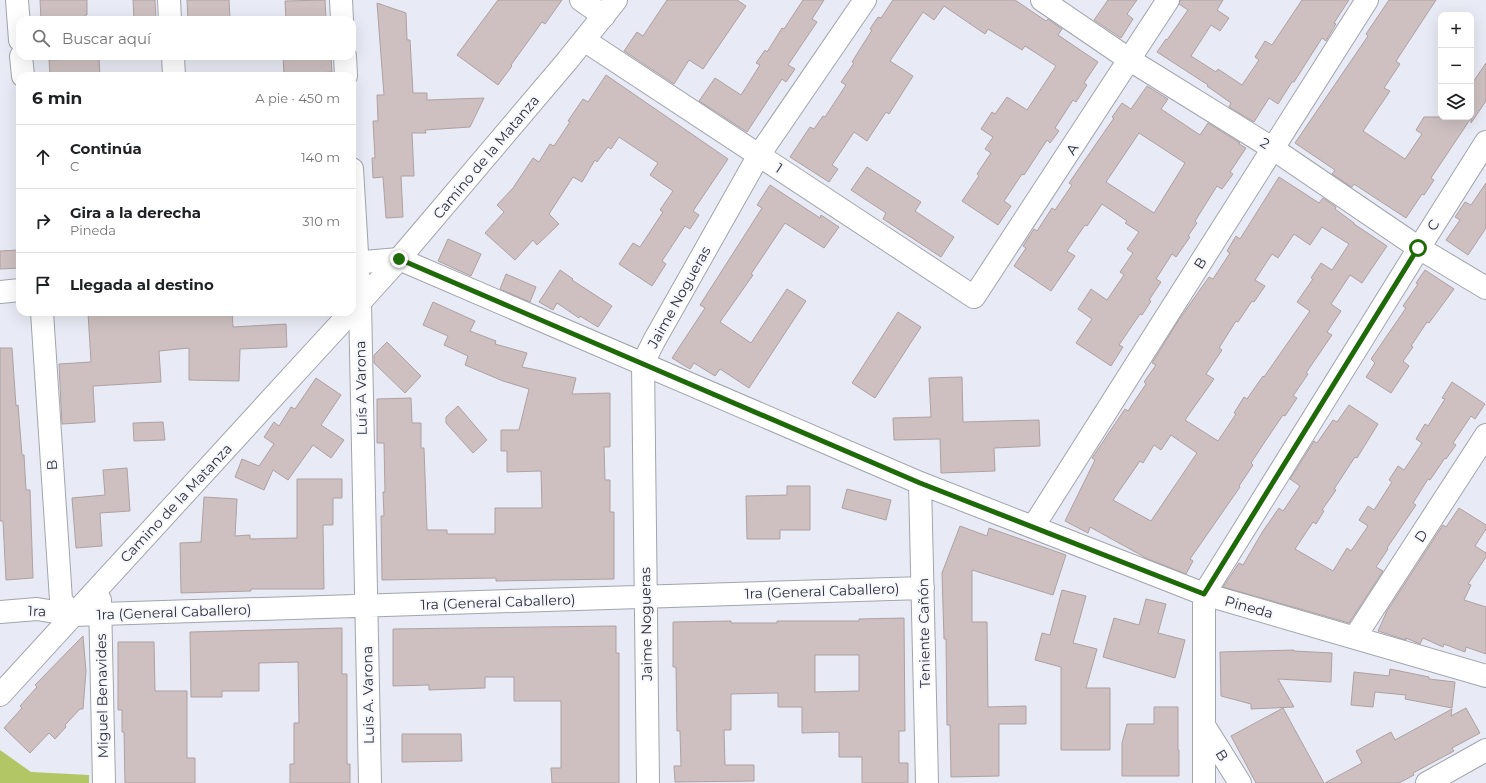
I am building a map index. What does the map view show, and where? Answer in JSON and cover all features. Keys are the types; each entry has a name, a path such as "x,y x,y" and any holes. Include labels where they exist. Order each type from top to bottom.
{"street":[{"path":"17,0 18,16"},
{"path":"169,0 170,16"},
{"path":"341,0 342,16"},
{"path":"581,0 610,8"},
{"name":"Jaime Nogueras","path":"648,783 643,363 759,155 865,0"},
{"name":"2","path":"1042,0 1130,60 1272,148 1418,248 1486,288"},
{"name":"A","path":"974,297 1168,0"},
{"name":"B","path":"1033,527 1367,0"},
{"name":"Camino de la Matanza","path":"356,307 399,259 610,8"},
{"name":"1","path":"584,40 974,297"},
{"path":"21,60 23,72"},
{"path":"173,60 174,72"},
{"path":"345,60 346,72"},
{"name":"C","path":"1204,594 1418,248 1486,142"},
{"path":"356,262 399,259"},
{"name":"Pineda","path":"399,259 920,483 1204,594 1486,676"},
{"path":"0,292 16,290"},
{"name":"B","path":"42,316 61,600 73,615"},
{"name":"Camino de la Matanza","path":"0,695 348,316"},
{"name":"Luís A Varona","path":"354,316 366,606"},
{"name":"D","path":"1355,637 1486,435"},
{"name":"Teniente Cañón","path":"920,483 927,783"},
{"name":"Miguel Benavides","path":"100,586 104,783"},
{"name":"1ra (General Caballero)","path":"73,615 923,588"},
{"path":"1204,594 1204,783"},
{"name":"Luis A. Varona","path":"366,606 370,783"},
{"name":"1ra","path":"0,612 37,609 73,615"},
{"name":"B","path":"1204,727 1240,783"},
{"path":"1427,783 1486,750"}],"green space":[{"path":"0,750 31,772 89,775 89,783 0,783"}],"building":[{"path":"40,0 87,0 87,15 85,16 41,16"},
{"path":"133,0 155,0 156,16 134,16"},
{"path":"187,0 229,0 230,16 188,16"},
{"path":"325,0 326,16 286,16 285,1"},
{"path":"498,0 562,0 545,24 542,22 498,85 457,55"},
{"path":"667,0 737,0 746,6 703,69 689,60 674,84 624,51 637,32 643,36"},
{"path":"803,0 824,0 812,19 817,22 788,65 795,69 786,82 782,79 747,132 699,101 715,78 741,95 760,65 756,63 765,50 767,52 782,28 784,29"},
{"path":"893,0 1015,0 1046,21 1048,19 1062,29 1058,35 1098,62 1084,83 1087,85 1076,102 1073,100 1055,128 1059,131 1050,143 1047,140 1024,175 1022,174 1004,201 1011,206 998,225 962,201 979,176 977,174 991,153 985,149 993,137 981,129 992,112 995,114 1007,97 1027,110 1056,66 1025,46 1022,50 988,29 985,34 944,6 934,20 923,12 890,61 913,76 889,114 886,112 867,141 854,132 832,165 838,169 829,182 790,157 810,127 814,129 823,116 825,117 846,85 841,82 854,63 852,62 872,30 870,29 878,17 881,18"},
{"path":"1108,0 1137,0 1127,14 1133,19 1121,38 1094,20"},
{"path":"1180,0 1223,0 1217,10 1229,18 1220,31 1211,25 1191,56 1216,72 1218,69 1242,85 1259,60 1255,57 1265,41 1272,45 1302,0 1349,0 1334,23 1336,24 1326,41 1322,38 1278,104 1269,98 1254,122 1229,107 1231,103 1207,86 1208,85 1157,52 1188,10 1179,4"},
{"path":"1389,0 1436,0 1396,61 1400,64 1384,88 1390,91 1363,131 1405,159 1422,134 1416,130 1424,117 1438,117 1438,120 1470,120 1431,178 1434,180 1424,195 1422,194 1406,218 1354,184 1352,187 1332,174 1335,170 1295,143 1368,36 1366,34"},
{"path":"377,3 406,13 407,40 410,40 413,93 427,93 427,100 484,98 470,127 425,130 426,133 412,133 414,176 401,176 403,217 386,218 383,177 373,178 372,158 375,158 373,121 378,121 377,95 384,95"},
{"path":"49,60 99,60 100,72 50,72"},
{"path":"283,60 331,60 332,72 284,72"},
{"path":"1486,63 1486,101 1474,119 1474,81"},
{"path":"606,75 728,159 693,211 699,215 690,229 685,226 662,261 666,264 652,286 619,264 633,243 640,247 663,212 660,210 673,191 650,175 658,163 619,137 611,149 608,147 597,162 595,160 582,182 573,177 549,214 559,224 537,245 533,240 515,260 485,233 504,212 497,205 513,188 533,158 539,162 550,144 554,146 570,122 568,121 583,99 588,102"},
{"path":"1147,86 1168,99 1161,109 1200,135 1208,123 1246,148 1230,172 1233,174 1222,189 1217,186 1195,221 1197,223 1188,236 1190,237 1176,257 1172,254 1156,279 1161,282 1149,300 1151,301 1142,315 1140,314 1119,345 1123,347 1111,366 1076,343 1092,319 1078,309 1091,289 1107,300 1124,275 1120,272 1133,253 1127,249 1139,232 1125,223 1127,221 1102,204 1067,251 1075,256 1051,291 1014,266 1026,248 1023,246 1034,229 1037,231 1052,208 1055,210 1072,185 1069,183 1114,118 1112,117 1122,103 1131,109","holes":["1139,133 1185,163 1154,213 1106,182"]},
{"path":"867,167 921,202 915,211 954,237 941,257 883,219 886,213 851,190"},
{"path":"1279,177 1319,203 1323,198 1336,207 1335,209 1354,224 1387,246 1362,283 1350,275 1331,304 1341,311 1327,332 1332,335 1306,373 1308,374 1293,396 1297,398 1266,440 1251,463 1253,465 1239,486 1240,487 1190,559 1193,561 1186,574 1148,559 1090,527 1088,533 1065,521 1095,460 1092,458 1125,409 1128,411 1146,384 1144,382 1156,365 1152,363 1178,321 1209,277 1213,279 1230,253 1227,251 1236,236 1240,239","holes":["1322,227 1349,244 1332,270 1321,263 1311,278 1313,279 1297,302 1310,311 1264,377 1263,376 1247,399 1244,397 1234,413 1236,414 1218,441 1185,420 1214,379 1206,374 1222,350 1219,348 1236,321 1238,322 1252,301 1254,302 1265,286 1255,280 1272,254 1278,258 1294,234 1310,245","1171,435 1197,453 1151,521 1113,500 1140,461 1143,463 1154,445 1161,450"]},
{"path":"1486,183 1486,228 1468,255 1446,240 1460,220 1455,217 1465,202 1471,205"},
{"path":"770,185 820,218 821,215 839,227 824,248 785,223 751,274 753,275 720,322 751,343 787,289 806,301 749,388 720,369 715,376 694,363 690,369 672,358 705,308 700,305 762,208 757,205"},
{"path":"448,239 481,254 471,276 438,261"},
{"path":"16,250 16,268 0,269 0,251"},
{"path":"560,270 573,279 572,280 612,306 598,327 580,316 579,318 557,303 553,310 539,302"},
{"path":"1425,270 1454,289 1429,323 1427,322 1411,346 1413,347 1403,361 1409,366 1391,393 1366,377 1375,363 1371,359 1406,308 1403,306 1418,284 1416,283"},
{"path":"506,274 536,287 530,302 500,289"},
{"path":"433,302 475,321 470,331 496,341 495,344 527,353 522,367 576,378 572,394 610,393 610,447 604,447 605,480 610,480 610,512 614,512 614,579 496,581 496,578 382,580 381,516 384,516 383,492 385,492 384,443 377,443 377,399 411,398 412,423 421,423 421,448 424,448 427,530 447,530 447,534 495,534 495,508 542,508 541,471 507,472 507,451 501,451 501,430 519,430 529,389 503,381 465,365 468,356 444,345 448,336 423,325"},
{"path":"898,312 921,327 875,398 852,383"},
{"path":"88,316 232,316 233,327 286,324 287,347 240,349 239,381 189,380 189,348 159,351 161,382 93,386 95,422 62,424 59,364 91,362"},
{"path":"387,342 421,376 405,393 374,363 374,355"},
{"path":"0,348 12,348 16,406 18,405 22,455 24,455 26,490 30,490 33,578 6,580 3,521 0,521"},
{"path":"962,377 963,422 1039,420 1040,446 994,448 995,471 941,473 940,439 894,440 893,418 931,417 929,378"},
{"path":"316,378 341,395 321,425 344,440 331,458 313,445 288,480 273,470 264,490 235,477 242,459 259,466 274,444 264,437 274,422 279,426 291,407 295,409"},
{"path":"1452,382 1485,404 1475,419 1471,416 1453,443 1456,445 1430,480 1428,479 1413,503 1416,505 1376,567 1383,571 1349,623 1223,587 1239,563 1243,565 1263,531 1279,508 1283,511 1300,486 1290,479 1314,441 1317,443 1333,420 1337,422 1349,405 1378,424 1357,458 1355,457 1334,489 1336,490 1322,510 1324,511 1316,524 1313,522 1295,549 1333,571 1347,548 1351,551 1368,526 1359,520 1368,506 1374,510 1392,482 1389,480 1398,466 1404,470 1422,443 1416,439 1425,424 1428,426 1445,399 1442,398"},
{"path":"458,406 487,440 473,453 446,423 446,417"},
{"path":"163,422 165,440 134,441 133,423"},
{"path":"127,468 130,511 100,513 102,546 76,548 72,498 105,495 103,470"},
{"path":"297,479 342,479 342,498 333,498 333,525 323,525 324,589 251,589 251,591 181,593 180,543 201,542 204,497 237,499 235,536 250,535 250,539 297,538"},
{"path":"787,486 810,486 810,530 780,530 780,539 747,539 746,496 787,495"},
{"path":"847,489 891,500 886,520 842,508"},
{"path":"1459,508 1486,525 1486,529 1475,546 1486,553 1486,557 1468,584 1471,585 1464,600 1486,607 1486,654 1466,647 1465,652 1444,644 1443,647 1423,638 1420,644 1406,638 1406,640 1378,631 1387,611 1439,531 1443,525 1446,527"},
{"path":"960,526 987,536 989,528 1066,555 1053,595 972,570 972,622 987,622 988,707 1026,706 1026,724 999,724 999,776 951,777 950,725 947,725 946,639 944,639 942,573"},
{"path":"1062,590 1086,596 1073,643 1097,649 1086,688 1110,688 1110,750 1061,750 1061,667 1035,660 1042,633 1050,635"},
{"path":"1146,599 1166,604 1158,633 1185,640 1175,678 1103,657 1114,618 1139,625"},
{"path":"904,618 905,731 899,731 899,763 908,763 908,783 862,783 862,757 839,757 839,732 802,733 802,707 778,707 778,693 731,694 731,730 724,730 725,765 754,765 754,781 675,782 674,766 681,766 680,731 677,731 676,667 673,667 673,622 731,621 731,623 777,623 777,621 859,621 859,619","holes":["815,655 859,655 859,691 815,692"]},
{"path":"616,626 616,653 619,653 619,783 552,783 551,768 561,768 561,701 514,701 514,677 485,677 485,688 429,690 429,685 393,686 393,629"},
{"path":"342,628 342,674 347,674 347,764 350,764 350,783 290,783 290,764 294,764 294,723 299,723 298,662 259,663 259,691 222,691 222,697 191,697 190,632"},
{"path":"83,636 86,671 83,709 80,709 65,725 66,727 55,739 49,733 30,753 4,728 22,708 20,706 37,687 35,685"},
{"path":"118,642 154,642 155,691 187,691 187,758 195,758 195,783 125,783 122,710 118,710"},
{"path":"1294,650 1332,653 1331,682 1278,679 1294,707 1251,709 1251,704 1221,696 1220,652"},
{"path":"1390,669 1429,677 1429,679 1455,682 1452,708 1405,699 1406,695 1375,692 1373,707 1351,705 1354,672 1389,676"},
{"path":"1154,707 1178,707 1179,776 1122,776 1122,743 1127,724 1154,724"},
{"path":"1283,708 1324,783 1256,783 1231,736"},
{"path":"1466,708 1480,733 1452,748 1454,751 1413,773 1414,775 1399,783 1325,783 1362,763 1356,751 1391,732 1395,740 1452,709 1451,716"},
{"path":"402,734 461,734 462,761 402,762"}],"route":[{"path":"399,259 920,483 1204,594 1418,248"}]}
